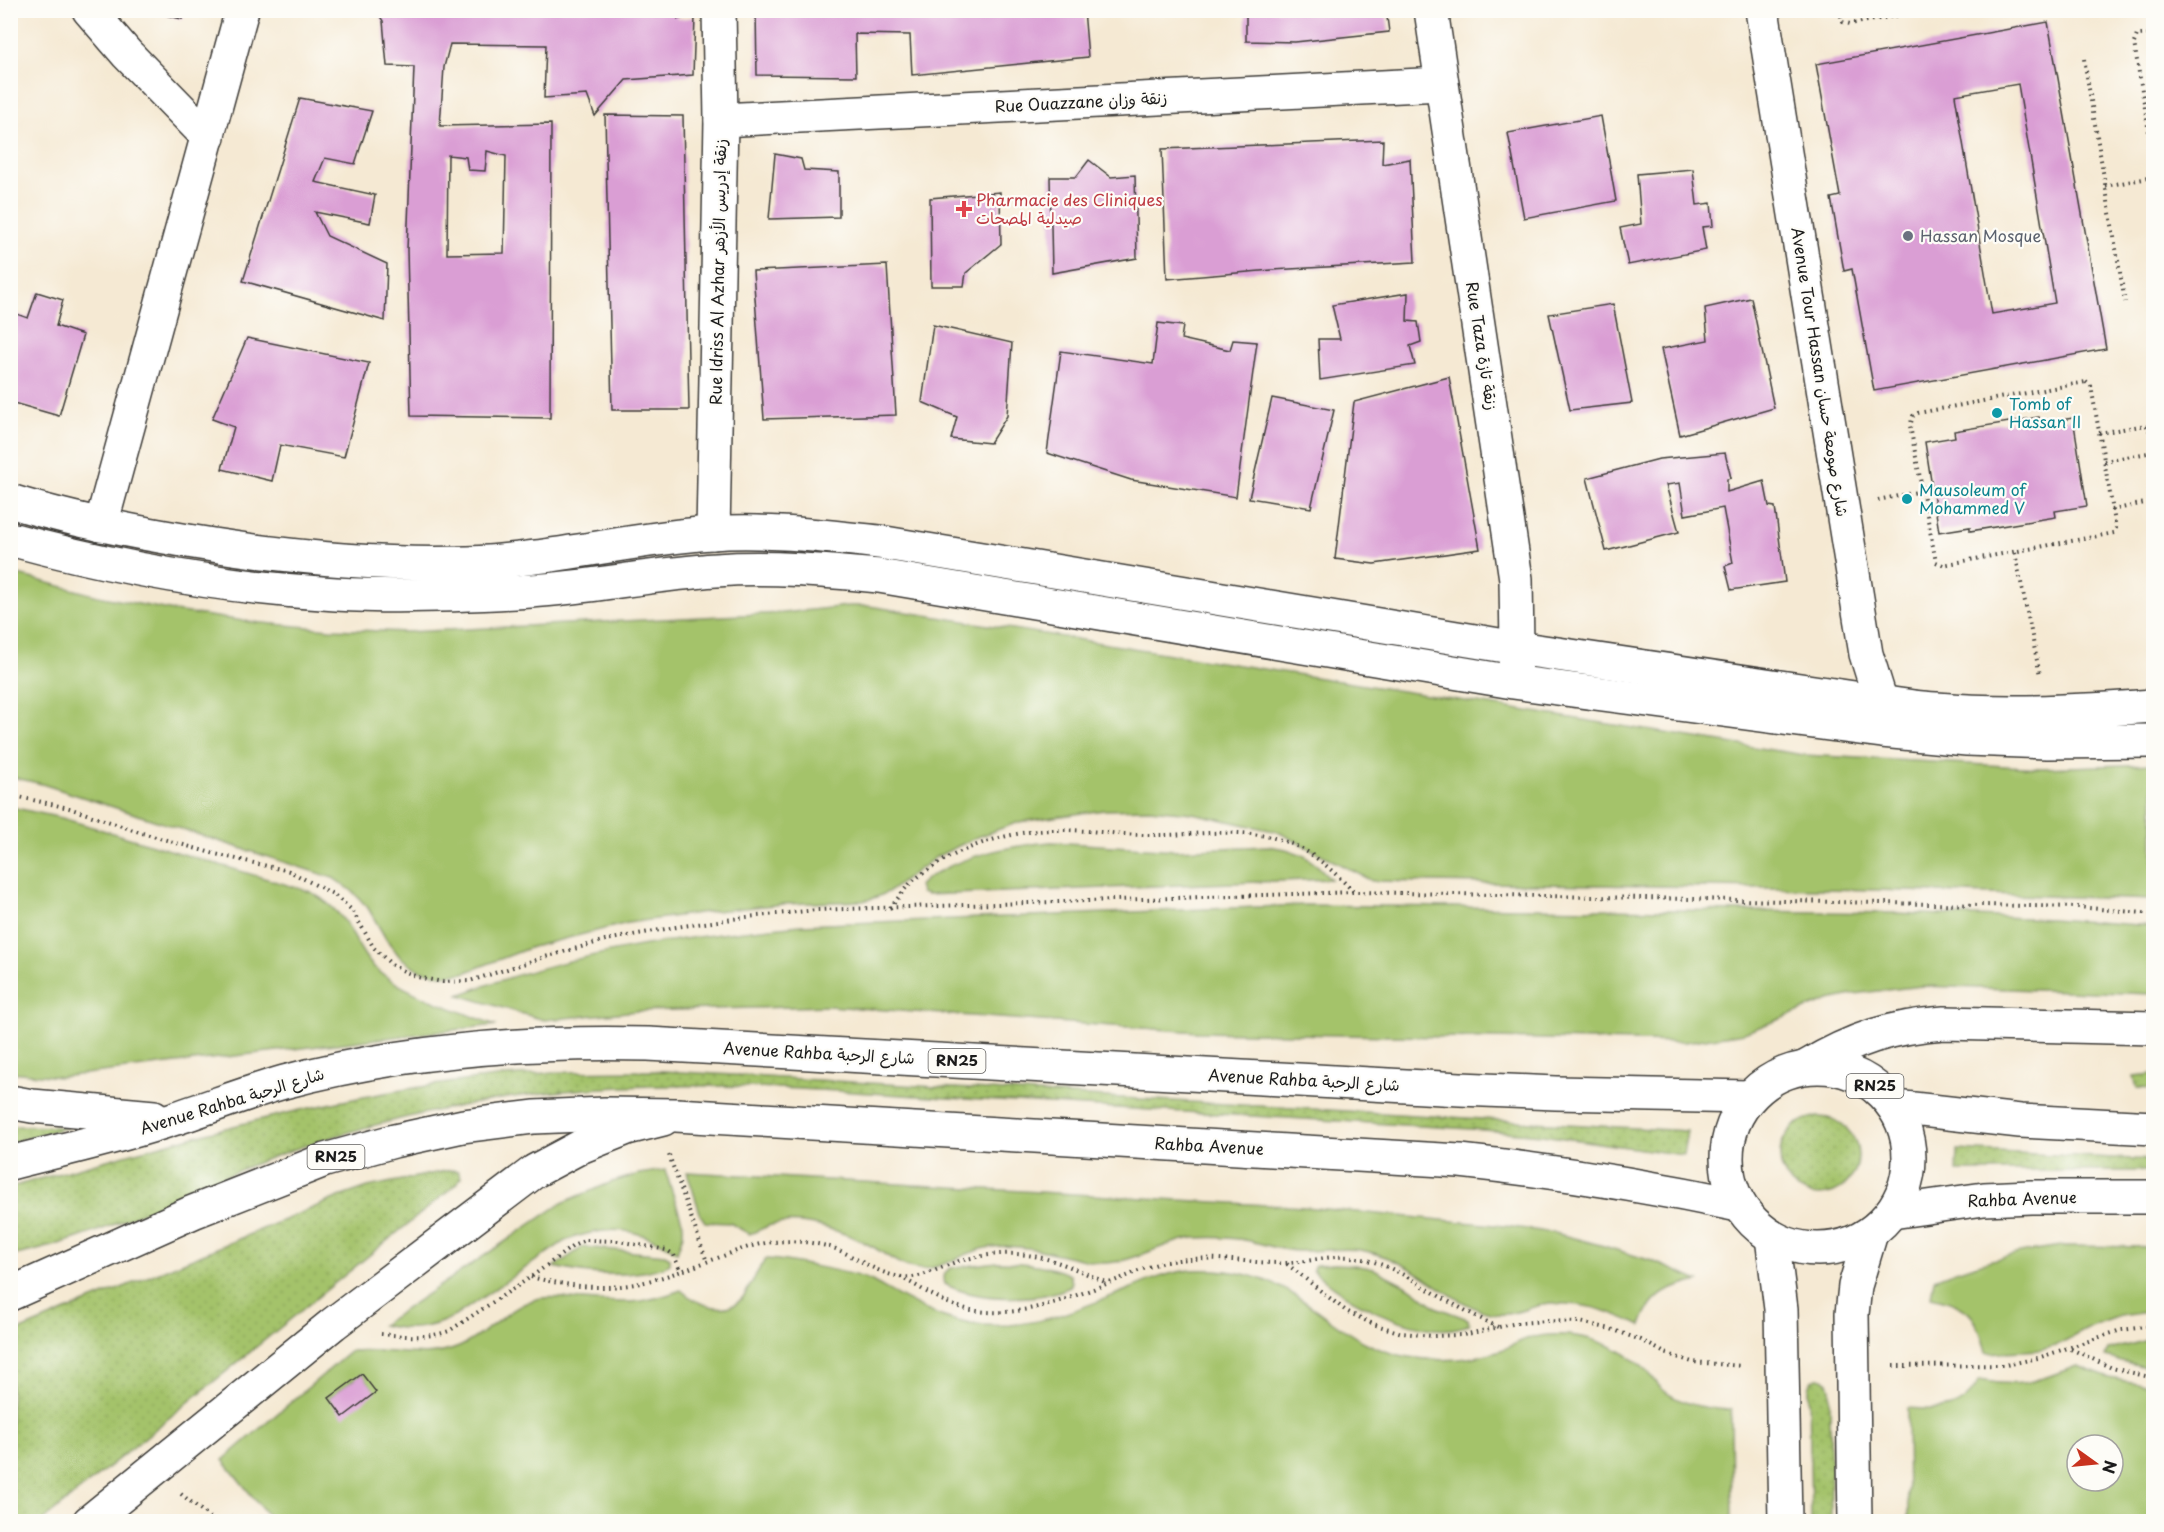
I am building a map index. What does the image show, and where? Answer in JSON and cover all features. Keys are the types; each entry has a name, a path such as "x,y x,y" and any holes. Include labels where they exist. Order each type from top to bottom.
{"main road":[{"path":"89,10 127,54 208,137"},
{"path":"101,525 242,10"},
{"name":"Rue Idriss Al Azhar زنقة إدريس الأزهر","path":"713,533 721,120 719,10"},
{"name":"Rue Taza زنقة تازة","path":"1431,10 1516,579 1517,648 1513,682"},
{"name":"Avenue Tour Hassan شارع صومعة حسان","path":"1762,10 1866,654 1881,717"},
{"name":"Rue Ouazzane زنقة وزان","path":"721,120 1442,84"},
{"path":"10,501 101,525 210,545 284,556 406,563 468,563 529,558 713,533 813,536 879,542 1517,648 1881,717 1967,739 2047,742 2154,741"},
{"path":"10,539 124,567 273,589 338,594 403,596 534,591 718,570 772,568 879,576 1513,682 1881,717 1937,710 2070,710 2154,706"},
{"path":"1806,1067 1858,1040 1915,1025 1944,1023 2154,1028"},
{"name":"Avenue Rahba شارع الرحبة","path":"10,1162 174,1119 246,1094 345,1068 465,1049 587,1042 660,1044 1460,1089 1749,1097"},
{"name":"RN25","path":"1832,1066 1857,1074 1878,1087 1895,1107 1906,1132 1910,1159 1905,1187 1881,1222 1852,1242 1832,1248 1812,1249 1791,1245 1772,1237 1759,1228 1739,1205 1729,1178 1728,1149 1734,1121 1749,1097 1766,1083 1785,1072 1806,1067 1832,1066"},
{"name":"RN25","path":"10,1102 174,1119"},
{"name":"RN25","path":"1895,1107 2020,1121 2154,1128"},
{"name":"RN25","path":"13,1291 193,1212 325,1160 394,1141 463,1126 534,1117 606,1114 666,1118"},
{"path":"89,1521 333,1324 535,1171 580,1147 627,1128 666,1118"},
{"name":"Rahba Avenue","path":"666,1118 1460,1161 1554,1171 1647,1186 1739,1205"},
{"name":"Rahba Avenue","path":"1881,1222 1984,1199 2154,1197"},
{"path":"1854,1521 1852,1314 1855,1286 1881,1222"},
{"path":"1772,1237 1781,1310 1785,1521"}],"path":[{"path":"1839,10 1843,22 1850,24 1930,10"},
{"path":"2154,34 2137,35 2134,43 2154,162"},
{"path":"2084,59 2125,302"},
{"path":"2105,186 2154,177"},
{"path":"2086,382 2091,386 2104,461 2116,528 2110,535 1943,565 1936,562 1910,426 1913,416 1918,413 2086,382"},
{"path":"2099,433 2146,425 2149,428 2154,459"},
{"path":"2104,461 2153,452"},
{"path":"1878,500 1922,491"},
{"path":"2112,510 2154,501"},
{"path":"2015,553 2042,684"},
{"path":"10,795 69,808 204,851 289,871 333,894 352,909 374,948 393,966 417,977 443,982 470,981 606,940 676,927 770,915 890,908 1354,892 2078,907 2154,914"},
{"path":"890,908 912,881 939,863 968,849 1029,832 1062,830 1154,835 1242,832 1263,835 1304,849 1322,861 1354,892"},
{"path":"666,1118 707,1262"},
{"path":"378,1334 418,1338 449,1331 579,1242 593,1239 642,1244 667,1250 674,1256 680,1270"},
{"path":"531,1277 563,1285 592,1288 622,1286 652,1280 751,1247 772,1242 793,1241 834,1248 879,1270 900,1277 948,1303 974,1310 1000,1313 1027,1310 1052,1303 1157,1264 1183,1258 1209,1257 1286,1263 1350,1257 1383,1264 1413,1279 1468,1313 1498,1327"},
{"path":"900,1277 924,1275 961,1260 985,1255 1010,1254 1059,1261 1108,1283"},
{"path":"1286,1263 1346,1311 1402,1333 1432,1336 1463,1335 1517,1323 1580,1322 1611,1329 1641,1340 1665,1353 1692,1362 1742,1366"},
{"path":"1893,1366 2006,1365 2038,1358 2121,1330 2154,1326"},
{"path":"2070,1348 2112,1368 2154,1378"},
{"path":"176,1492 185,1484"}],"green space":[{"path":"11,573 98,596 174,611 251,622 330,629 407,632 783,613 869,606 1804,755 2042,768 2153,764 2153,900 1878,890 1372,881 1278,832 1192,813 1149,809 1104,810 1019,822 975,838 936,857 890,891 863,901 784,904 628,923 532,947 464,973 441,975 419,970 400,957 386,939 368,908 352,891 333,878 42,784 11,777"},
{"path":"11,807 62,818 311,892 338,913 369,961 385,976 414,993 495,1025 60,1077 11,1072"},
{"path":"1051,842 1176,850 1268,846 1303,855 1331,879 927,895 921,893 919,886 925,880 951,865 1007,848"},
{"path":"1305,905 1895,913 2051,919 2153,926 2153,994 1922,986 1861,993 1829,1000 1744,1033 1685,1042 1198,1032 829,1006 638,1011 544,1020 459,995 500,980 585,957 627,948 757,929 801,925"},
{"path":"664,1071 1687,1131 1683,1155 1542,1135 1471,1129 780,1088 611,1087 500,1099 440,1110 350,1132 262,1161 76,1239 11,1256 11,1187 71,1170 251,1122 373,1095 518,1075"},
{"path":"2153,1074 2153,1089 2137,1088 2134,1076"},
{"path":"1819,1117 1834,1120 1846,1129 1855,1141 1858,1156 1855,1171 1846,1183 1834,1192 1819,1195 1804,1192 1792,1183 1783,1171 1780,1156 1783,1141 1792,1129 1804,1120"},
{"path":"11,1126 15,1126 68,1127 11,1143"},
{"path":"1957,1150 2153,1160 2153,1171 1956,1171"},
{"path":"450,1170 458,1171 461,1177 457,1184 42,1521 11,1521 11,1334 339,1197 368,1187"},
{"path":"665,1170 683,1224 683,1235 677,1252 649,1237 636,1233 609,1230 595,1232 565,1241 446,1320 420,1328 382,1325 562,1203 612,1182 639,1174"},
{"path":"687,1172 1304,1207 1505,1226 1555,1233 1604,1246 1652,1261 1699,1281 1679,1286 1663,1294 1650,1306 1641,1326 1617,1315 1581,1305 1542,1305 1502,1314 1485,1312 1455,1298 1411,1269 1376,1254 1353,1249 1290,1250 1229,1238 1182,1240 1126,1260 1103,1263 1045,1251 1003,1246 992,1247 974,1251 939,1266 921,1269 897,1262 852,1237 810,1224 783,1223 749,1234 730,1223 705,1222"},
{"path":"2061,1246 2153,1247 2153,1311 2120,1316 2095,1325 2055,1346 2041,1350 1986,1353 1979,1330 1970,1314 1954,1304 1931,1297 1934,1279 1996,1258"},
{"path":"583,1247 665,1255 670,1258 670,1264 654,1270 620,1274 587,1273 554,1267"},
{"path":"766,1259 774,1260 820,1267 865,1278 939,1315 982,1325 1039,1321 1167,1275 1191,1270 1219,1270 1272,1283 1296,1296 1362,1341 1376,1348 1409,1357 1444,1360 1467,1358 1505,1349 1526,1339 1543,1336 1569,1335 1591,1339 1632,1358 1662,1389 1677,1399 1704,1407 1731,1410 1732,1521 273,1522 223,1460 351,1351 419,1354 446,1351 459,1347 480,1335 519,1306 541,1298 632,1302 681,1290 703,1304 730,1306 744,1296","holes":["362,1374 375,1392 329,1398"]},
{"path":"997,1262 1025,1263 1052,1268 1070,1275 1072,1282 1070,1287 1057,1292 1007,1298 973,1294 945,1284 945,1274 951,1268"},
{"path":"1335,1264 1374,1269 1409,1287 1438,1308 1468,1319 1469,1324 1452,1329 1432,1329 1386,1316 1344,1294 1313,1270 1316,1265"},
{"path":"2153,1339 2153,1369 2105,1357 2108,1350"},
{"path":"2077,1366 2109,1378 2153,1386 2153,1521 1908,1521 1907,1408 1949,1408 1965,1399 1980,1380 2008,1384 2040,1379"},
{"path":"1817,1378 1823,1378 1828,1382 1830,1389 1831,1521 1811,1521 1809,1388 1811,1382"}],"building":[{"path":"145,10 184,10 182,19"},
{"path":"376,10 678,10 678,19 695,17 693,75 626,80 595,116 587,95 544,98 546,45 450,44 444,67 440,126 551,124 550,418 411,416 407,250 414,67 387,66 383,21","holes":["487,151 506,156 504,253 447,254 448,155 466,157 468,170 485,171"]},
{"path":"756,10 1084,10 1088,57 912,75 910,35 855,34 856,76 757,75"},
{"path":"1246,10 1386,10 1389,32 1295,42 1246,41"},
{"name":"Hassan Mosque","path":"2048,22 2106,349 1874,391 1852,269 1844,271 1831,198 1840,196 1816,64","holes":["2018,84 2055,303 1992,314 1955,95"]},
{"path":"300,98 372,111 355,164 325,158 315,182 375,195 370,223 315,212 327,236 387,264 385,321 243,281"},
{"path":"605,115 683,116 689,410 612,410"},
{"path":"1601,116 1616,201 1524,218 1508,133"},
{"path":"1383,140 1382,164 1410,159 1415,262 1167,279 1162,149"},
{"path":"775,154 801,159 804,170 839,172 839,217 769,219"},
{"path":"1089,160 1111,177 1135,175 1137,258 1052,273 1050,177 1076,177"},
{"path":"1693,169 1697,205 1711,203 1713,226 1702,227 1706,250 1628,265 1620,228 1641,224 1637,174"},
{"path":"1000,192 1001,244 966,273 964,286 931,286 930,198"},
{"path":"887,265 896,415 764,419 753,271"},
{"path":"37,292 63,300 56,326 83,335 59,416 10,402 10,327 14,313 28,318"},
{"path":"1408,293 1407,321 1418,322 1421,342 1410,346 1415,365 1320,380 1318,339 1340,339 1332,305"},
{"path":"1751,298 1774,408 1680,435 1661,349 1708,340 1705,308"},
{"path":"1613,304 1632,403 1570,410 1549,314"},
{"path":"1158,323 1183,326 1181,339 1230,350 1233,340 1257,342 1236,497 1131,480 1047,453 1061,351 1153,364"},
{"path":"933,325 1012,343 1007,416 990,443 951,439 957,417 922,402"},
{"path":"247,338 369,363 344,457 280,445 272,481 222,469 234,427 212,419"},
{"path":"1449,377 1480,549 1374,564 1335,559 1354,402"},
{"path":"1272,398 1334,410 1311,508 1249,498"},
{"name":"Mausoleum of Mohammed V","path":"2039,417 2040,423 2073,418 2087,506 2055,511 2056,517 1970,531 1970,527 1939,532 1925,442 1955,437 1954,431"},
{"path":"1725,453 1731,478 1727,479 1727,492 1764,481 1769,506 1775,507 1785,582 1731,590 1725,566 1733,563 1723,508 1685,515 1680,483 1666,485 1679,532 1606,551 1587,478 1659,459"},
{"path":"362,1374 376,1392 343,1417 329,1398"}],"place":[{"name":"Pharmacie des Cliniques صيدلية المصحات","path":"964,209"},
{"name":"Hassan Mosque","path":"1908,236"},
{"name":"Tomb of Hassan II","path":"1997,413"},
{"name":"Mausoleum of Mohammed V","path":"1907,499"}]}
